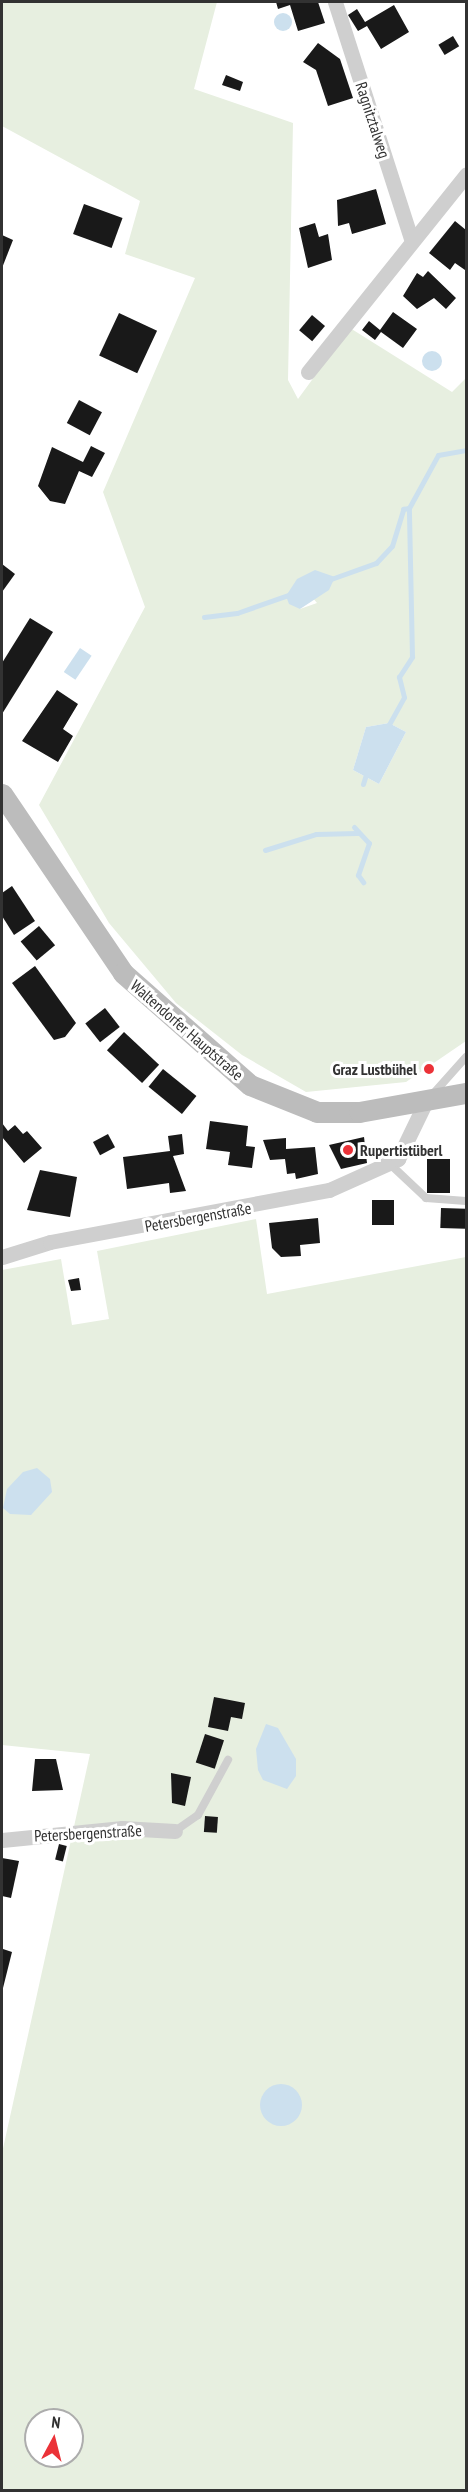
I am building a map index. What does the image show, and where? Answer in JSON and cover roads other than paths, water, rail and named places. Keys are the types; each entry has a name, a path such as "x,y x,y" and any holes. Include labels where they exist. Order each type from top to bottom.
{"main road":[{"name":"Waltendorfer Hauptstraße","path":"2,794 123,973 250,1084 317,1112 426,1101 466,1093"}],"street":[{"name":"Ragnitztalweg","path":"335,2 411,239"},
{"path":"308,372 411,239 466,175"},
{"name":"Petersbergenstraße","path":"2,1257 50,1242 329,1191 391,1165 410,1143 426,1101"},
{"name":"Petersbergenstraße","path":"2,1840 122,1828 175,1831"}],"lane":[{"path":"426,1101 466,1057"},
{"path":"391,1165 426,1198 466,1201"},
{"path":"175,1831 209,1800 228,1760"}],"water":[{"path":"283,13 289,16 292,22 289,28 283,31 277,28 274,22 277,16"},
{"path":"432,351 439,354 442,361 439,368 432,371 425,368 422,361 425,354"},
{"path":"315,570 335,577 329,590 300,609 289,604 286,596 297,579"},
{"path":"80,648 92,656 75,680 64,672"},
{"path":"389,723 406,732 379,784 353,770 366,727"},
{"path":"37,1468 50,1479 52,1492 31,1515 10,1514 3,1508 7,1489 23,1472"},
{"path":"266,1724 278,1728 296,1759 296,1776 287,1789 263,1780 258,1770 256,1749"},
{"path":"281,2084 289,2085 296,2090 301,2097 301,2113 296,2120 289,2125 281,2126 273,2125 266,2120 261,2113 260,2105 261,2097 266,2090 273,2085"}],"waterway":[{"path":"387,728 404,697 399,677 412,657 409,508 438,455 466,450"},
{"path":"331,579 376,563 392,546 403,509 409,508"},
{"path":"204,617 237,613 291,594"},
{"path":"363,784 367,771"},
{"path":"354,827 369,843 358,875 363,882"},
{"path":"265,850 316,834 357,833"}],"place":[{"name":"Graz Lustbühel","path":"429,1069"},
{"name":"Rupertistüberl","path":"348,1150"}]}
